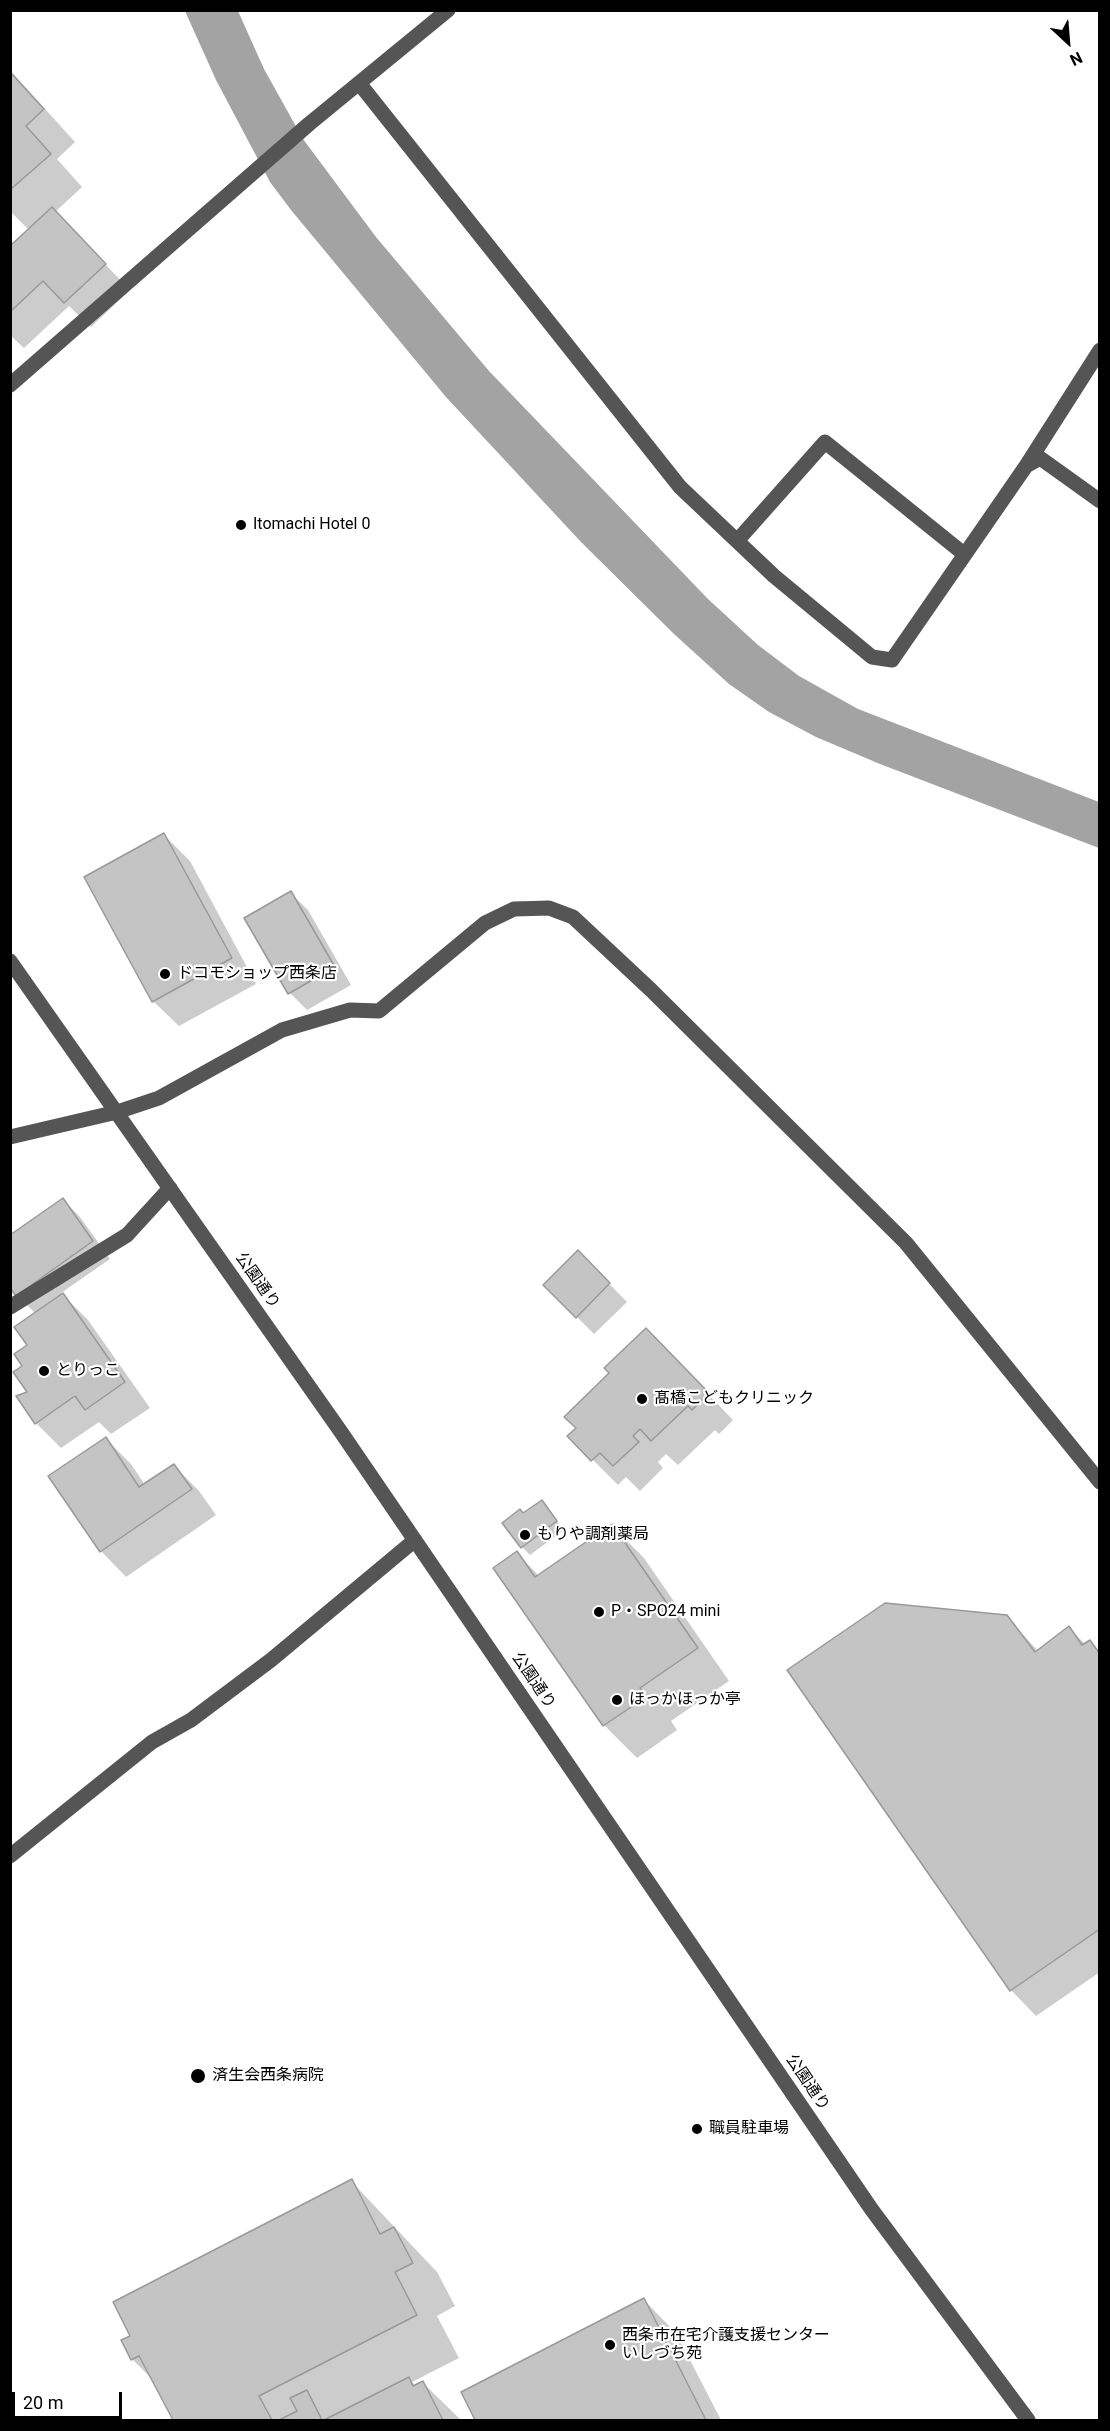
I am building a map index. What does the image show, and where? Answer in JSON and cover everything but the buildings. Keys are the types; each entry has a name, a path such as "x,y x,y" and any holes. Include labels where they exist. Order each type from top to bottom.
{"street":[{"path":"10,385 256,169 448,10"},
{"path":"359,83 680,487 774,576 872,657 891,660 1026,465 1100,350"},
{"path":"737,541 825,442 964,554"},
{"path":"1026,465 1040,458 1100,501"},
{"path":"10,1137 117,1112 159,1098 282,1030 350,1010 379,1011 485,923 514,909 549,908 573,917 651,990 906,1243 1100,1482"},
{"name":"公園通り","path":"10,961 415,1540 872,2210 1028,2421"},
{"path":"10,1307 127,1235 170,1188"},
{"path":"10,1856 152,1742 191,1720 271,1660 415,1540"}],"shaded area":[{"path":"185,11 238,11 264,69 303,139 376,237 489,371 708,599 758,645 799,676 858,709 1099,802 1099,848 816,737 769,712 729,684 674,634 581,542 446,397 291,210 270,182 216,80"}],"place":[{"name":"Itomachi Hotel 0","path":"241,525"},
{"name":"ドコモショップ西条店","path":"165,974"},
{"name":"とりっこ","path":"44,1371"},
{"name":"髙橋こどもクリニック","path":"642,1399"},
{"name":"もりや調剤薬局","path":"525,1535"},
{"name":"P・SPO24 mini","path":"599,1612"},
{"name":"ほっかほっか亭","path":"617,1700"},
{"name":"済生会西条病院","path":"198,2076"},
{"name":"職員駐車場","path":"697,2129"},
{"name":"西条市在宅介護支援センター いしづち苑","path":"610,2345"}]}
